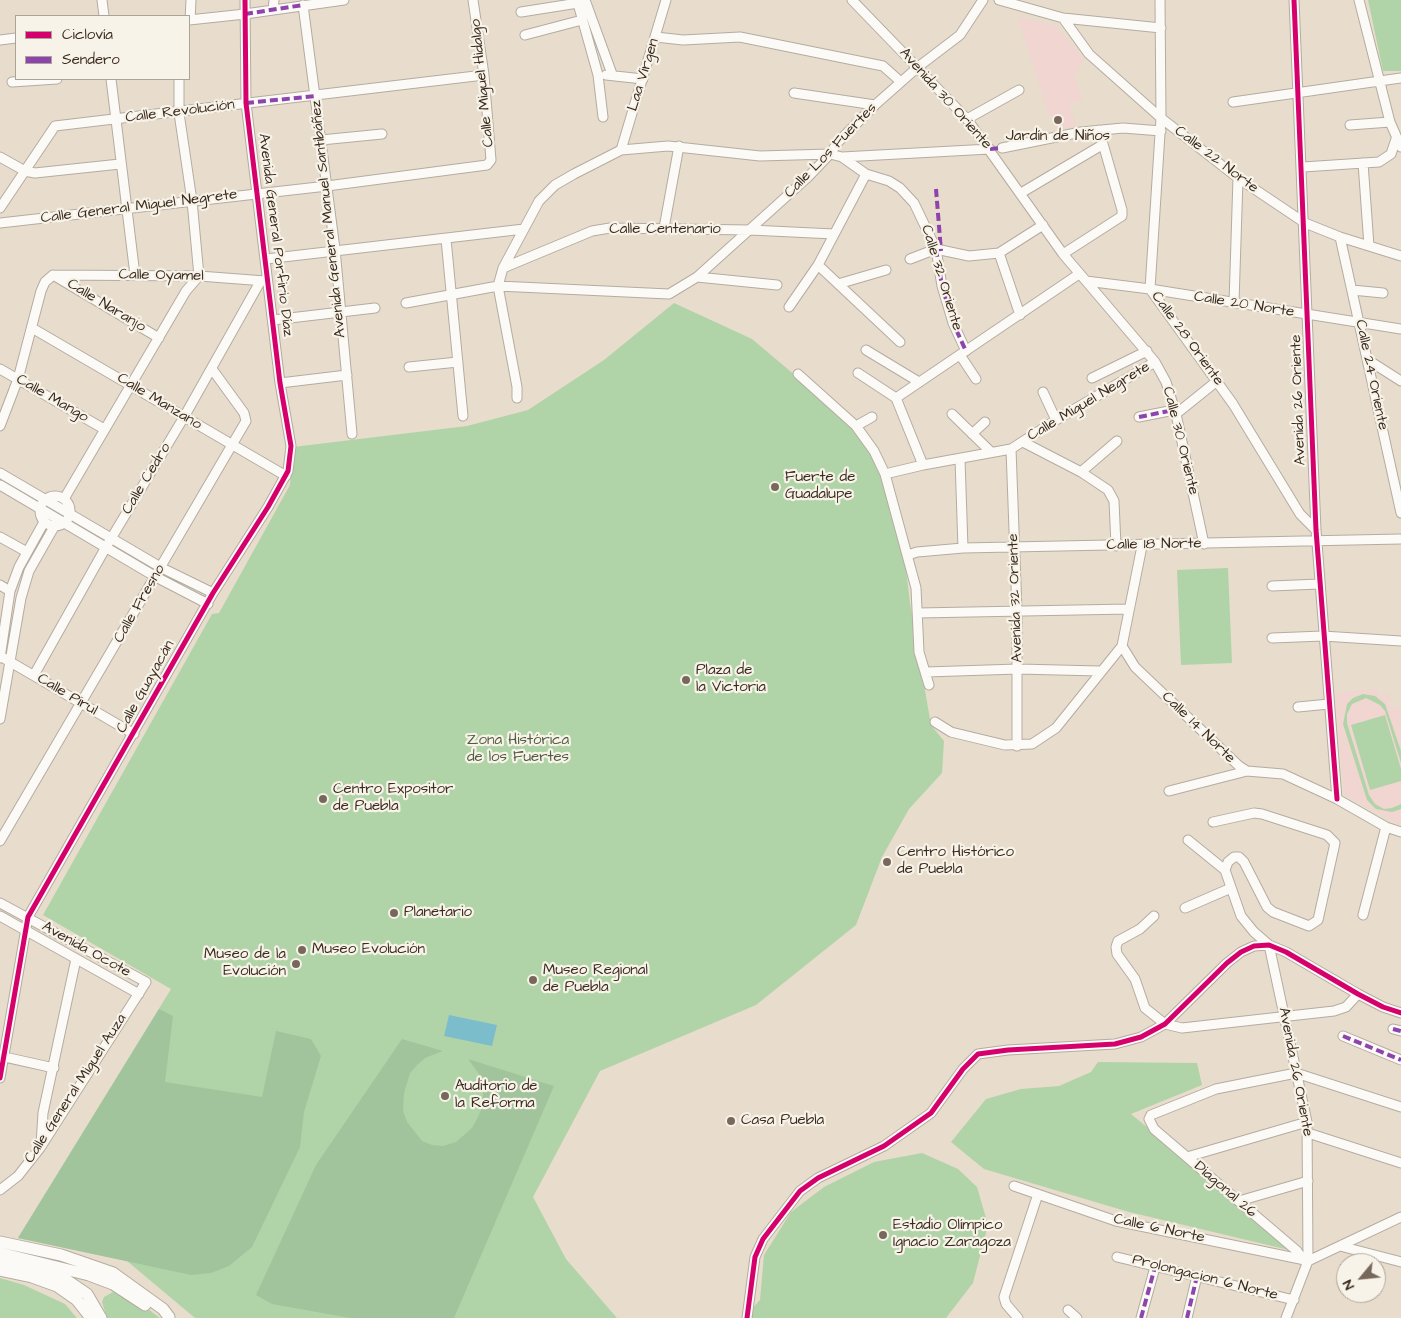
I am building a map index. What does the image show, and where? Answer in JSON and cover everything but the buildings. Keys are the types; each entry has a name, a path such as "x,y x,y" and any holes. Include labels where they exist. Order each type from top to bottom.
{"main road":[{"path":"0,1242 61,1255 113,1273 163,1309 170,1317"},
{"path":"0,1253 64,1268 113,1284 155,1311 170,1317"},
{"path":"0,1262 46,1272 65,1279 87,1294 101,1318"},
{"path":"0,1270 32,1277 57,1286 77,1300 91,1318"}],"street":[{"path":"102,0 104,15"},
{"path":"190,15 191,0"},
{"name":"Avenida General Porfirio Díaz","path":"245,0 246,103 266,258 264,281 273,320 290,446 287,473"},
{"path":"274,0 274,10"},
{"path":"190,20 344,0"},
{"name":"Calle Miguel Hidalgo","path":"474,0 484,75 490,160 487,165"},
{"name":"Laa Virgen","path":"621,150 666,0"},
{"name":"Avenida 30 Oriente","path":"852,0 967,120 990,149 1063,254"},
{"name":"Calle Los Fuertes","path":"498,286 669,294 698,277 830,154 838,142 875,105 918,67 960,35 983,0"},
{"path":"1002,0 1062,18 1161,28"},
{"name":"Calle 28 Oriente","path":"1160,0 1162,118 1150,289 1217,381 1300,514 1316,530"},
{"name":"Avenida 26 Oriente","path":"1294,0 1303,167 1316,530 1337,798"},
{"path":"1303,167 1379,162 1391,154 1398,143 1390,122 1358,0"},
{"path":"521,12 580,1"},
{"path":"580,1 582,20 598,75 603,117"},
{"path":"580,1 598,35 612,74"},
{"name":"Avenida General Manuel Santibáñez","path":"303,5 335,249 352,434"},
{"name":"Calle 22 Norte","path":"1062,18 1089,54 1162,118 1238,178 1305,222 1340,237 1401,256"},
{"path":"525,35 582,20"},
{"path":"588,37 598,35"},
{"path":"656,36 683,40 740,37 882,66 901,82"},
{"path":"0,40 15,38"},
{"path":"598,75 612,74 643,78"},
{"name":"Calle Revolución","path":"25,171 55,126 179,113 246,103 484,75"},
{"path":"1233,102 1401,78"},
{"path":"12,82 42,80"},
{"path":"111,80 125,209 135,275"},
{"path":"64,499 190,284 199,276 192,201 179,113 179,80"},
{"path":"967,120 1019,90"},
{"path":"794,92 875,105"},
{"path":"1350,126 1390,122"},
{"path":"1002,148 1060,135 1099,130 1123,128 1161,131"},
{"path":"1063,254 1122,216 1122,210 1099,130"},
{"path":"321,140 382,134"},
{"path":"1021,193 1102,145"},
{"path":"664,228 679,146"},
{"path":"516,398 517,387 498,286 503,268 539,200 555,185 621,150 679,146 742,155 830,154 842,157 990,149"},
{"path":"0,157 25,171 35,173 120,164"},
{"name":"Calle 32 Oriente","path":"842,157 866,174 890,181 900,188 914,203 936,249 942,286 953,323 963,353 976,379"},
{"path":"1363,163 1369,246"},
{"name":"Calle General Miguel Negrete","path":"0,223 327,186 487,165"},
{"path":"0,208 25,171"},
{"path":"789,307 818,265 866,174"},
{"path":"1234,303 1238,178"},
{"path":"910,259 936,249 969,256 999,253 1043,225"},
{"name":"Calle Centenario","path":"503,268 592,231 610,228 750,230 834,234"},
{"path":"266,258 524,229"},
{"name":"Calle 24 Oriente","path":"1340,237 1401,514"},
{"path":"446,239 463,416"},
{"path":"999,253 1020,315"},
{"name":"Calle 30 Oriente","path":"1063,254 1156,362 1166,382 1175,412 1204,544"},
{"path":"818,265 900,342"},
{"path":"838,284 886,270"},
{"path":"0,426 18,379 41,291 45,282 53,274"},
{"name":"Calle Oyamel","path":"53,274 199,276 264,281"},
{"name":"Calle Naranjo","path":"53,274 159,338"},
{"path":"698,277 777,285"},
{"path":"896,398 1020,315 1083,278"},
{"name":"Calle 20 Norte","path":"1083,278 1401,330"},
{"name":"Calle Cedro","path":"34,675 106,547 264,281"},
{"path":"406,303 498,286"},
{"path":"1352,290 1383,293"},
{"path":"273,320 375,308"},
{"name":"Calle Manzano","path":"32,328 233,445 287,473"},
{"path":"866,350 919,382"},
{"path":"1092,378 1147,351"},
{"path":"1368,360 1401,381"},
{"path":"409,367 458,362"},
{"name":"Calle Miguel Negrete","path":"1011,449 1056,420 1156,362"},
{"name":"Calle Mango","path":"0,369 104,429"},
{"name":"Calle Fresno","path":"0,841 162,568 233,445 246,417 212,369"},
{"path":"858,373 896,398 923,465"},
{"path":"798,374 856,426 874,451 885,474 916,588 919,652 929,685"},
{"path":"280,383 347,375"},
{"path":"1139,417 1175,412 1217,381"},
{"path":"1043,392 1056,420"},
{"path":"952,414 991,452"},
{"path":"856,426 872,417"},
{"path":"972,434 985,422"},
{"path":"1081,472 1117,441"},
{"path":"1023,442 1081,472 1112,494 1116,546"},
{"path":"885,474 1011,449"},
{"name":"Avenida 32 Oriente","path":"1011,449 1017,611 1017,746"},
{"path":"960,459 963,548"},
{"path":"0,473 162,568 213,593"},
{"name":"Calle Guayacán","path":"28,917 213,593 287,473"},
{"path":"0,485 156,578 208,604"},
{"path":"0,718 20,598 29,571 54,527 64,523 70,514 69,507 64,499 56,496 45,500 40,509 40,516 44,522 54,527"},
{"path":"0,657 10,591 19,567 44,522"},
{"path":"0,537 27,552"},
{"name":"Calle 18 Norte","path":"908,555 918,552 963,548 1142,546 1401,539"},
{"path":"935,722 951,732 1005,746 1032,744 1056,728 1099,672 1122,646 1142,546"},
{"path":"19,567 29,571"},
{"path":"1272,586 1319,584"},
{"path":"0,585 10,591"},
{"path":"918,613 1129,608"},
{"path":"1272,638 1323,636 1401,641"},
{"name":"Calle 14 Norte","path":"1122,646 1135,667 1239,766 1247,771 1283,774 1337,798 1386,827 1401,832"},
{"name":"Calle Pirul","path":"0,657 134,734"},
{"path":"926,672 1018,669 1099,672"},
{"path":"1298,707 1329,704"},
{"path":"1169,791 1247,771"},
{"path":"1213,822 1254,813 1262,814 1328,835 1336,843 1318,920 1308,926 1273,912 1267,907 1244,862 1239,857 1234,857 1228,862 1225,870"},
{"path":"1363,915 1386,827"},
{"path":"1188,840 1225,870 1241,916 1254,932 1269,945 1300,959 1383,1007 1401,1013"},
{"path":"1184,908 1230,888"},
{"name":"Avenida Ocote","path":"0,903 146,982"},
{"path":"0,916 139,994"},
{"path":"1154,916 1140,929 1118,941 1116,947 1117,954 1135,978 1144,1008 1165,1024 1182,1028 1340,1010 1346,1007 1358,994"},
{"path":"0,1078 2,1056 28,917"},
{"path":"747,1318 750,1284 755,1257 760,1245 800,1191 818,1178 884,1146 931,1113 970,1060 989,1051 1115,1044 1141,1037 1165,1024 1241,952 1254,946 1269,945"},
{"name":"Avenida 26 Oriente","path":"1269,945 1307,1122 1306,1260"},
{"path":"40,1148 44,1113 76,959"},
{"name":"Calle General Miguel Auza","path":"0,1190 18,1176 40,1148 146,982"},
{"path":"1343,1036 1401,1060"},
{"path":"2,1056 54,1068"},
{"path":"1296,1073 1401,1107"},
{"name":"Diagonal 26","path":"1296,1073 1216,1089 1157,1112 1149,1119 1154,1129 1306,1260"},
{"path":"1186,1157 1307,1122"},
{"path":"1308,1133 1401,1163"},
{"path":"1239,1201 1308,1181"},
{"name":"Calle 6 Norte","path":"1014,1186 1116,1221 1306,1260"},
{"path":"1018,1318 1006,1304 1004,1297 1038,1194"},
{"path":"1286,1318 1294,1300 1306,1260 1401,1217"},
{"path":"1340,1246 1401,1262"},
{"name":"Prolongacion 6 Norte","path":"1117,1257 1294,1300"},
{"path":"1141,1318 1155,1267"},
{"path":"1187,1318 1197,1276"},
{"path":"1068,1310 1077,1318"}],"shaded area":[{"path":"1017,17 1051,24 1058,28 1084,59 1074,76 1083,99 1069,104 1076,125 1058,131 1048,112"},
{"path":"1377,689 1378,695 1389,694 1390,707 1401,707 1401,825 1345,795 1334,693"}],"green space":[{"path":"1368,0 1401,0 1401,71 1383,71"},
{"name":"Zona Histórica de los Fuertes","path":"674,303 752,339 853,424 874,458 903,545 910,603 931,725 944,741 942,773 909,809 882,857 856,925 756,1005 600,1071 533,1197 566,1259 617,1318 195,1318 127,1261 18,1238 171,989 43,915 212,614 219,613 290,485 293,447 467,426 528,410 604,360"},
{"path":"1228,568 1232,663 1181,665 1177,570"},
{"path":"1363,694 1375,696 1385,704 1401,751 1401,763 1385,711 1380,705 1366,698 1352,704 1347,714 1347,723 1369,795 1375,804 1384,809 1401,804 1401,809 1392,812 1376,809 1367,800 1343,724 1347,704 1353,698"},
{"path":"1385,715 1401,769 1401,781 1370,790 1351,725"},
{"path":"159,1009 173,1016 165,1082 262,1097 276,1031 311,1039 321,1056 304,1112 300,1147 252,1247 229,1266 211,1273 191,1275 18,1238"},
{"path":"402,1039 443,1051 425,1058 417,1065 410,1073 404,1093 403,1111 407,1122 422,1141 432,1145 443,1146 456,1142 472,1128 478,1117 482,1107 484,1086 479,1074 468,1059 554,1086 454,1318 350,1318 272,1304 256,1295 316,1165"},
{"path":"1098,1062 1197,1063 1202,1085 1131,1114 1237,1201 1289,1250 1129,1212 984,1169 951,1142 986,1099 1021,1089 1059,1086 1091,1072"},
{"name":"Estadio Olímpico Ignacio Zaragoza","path":"922,1153 958,1169 977,1187 988,1225 973,1283 946,1318 743,1318 760,1300 764,1255 791,1212 824,1187 874,1162"},
{"path":"0,1278 24,1285 65,1304 77,1318 0,1318"},
{"path":"113,1292 148,1309 160,1318 107,1318 102,1302 104,1297"}],"water":[{"path":"449,1015 497,1025 492,1046 444,1036"}],"marked path":[{"path":"245,14 303,5"},
{"path":"246,103 316,96"},
{"path":"990,149 1002,148"},
{"path":"936,189 941,251"},
{"path":"936,249 942,286 953,323 966,351"},
{"path":"1139,417 1174,410"},
{"path":"1393,1029 1401,1031"},
{"path":"1343,1036 1401,1060"},
{"path":"1141,1318 1155,1267"},
{"path":"1187,1318 1197,1276"}],"cycle path":[{"path":"0,1078 28,917 213,593 268,507 288,471 291,446 280,383 246,103 245,0"},
{"path":"1294,0 1316,530 1337,799"},
{"path":"747,1318 755,1257 763,1239 800,1191 818,1178 884,1146 931,1113 963,1069 978,1054 1008,1050 1115,1044 1141,1037 1165,1024 1227,963 1241,952 1254,946 1269,945 1286,952 1358,994 1383,1007 1401,1013"}],"place":[{"name":"Jardín de Niños","path":"1058,120"},
{"name":"Fuerte de Guadalupe","path":"775,487"},
{"name":"Plaza de la Victoria","path":"686,680"},
{"name":"Centro Expositor de Puebla","path":"323,799"},
{"name":"Centro Histórico de Puebla","path":"887,862"},
{"name":"Planetario","path":"394,913"},
{"name":"Museo Evolución","path":"302,950"},
{"name":"Museo de la Evolución","path":"296,964"},
{"name":"Museo Regional de Puebla","path":"533,980"},
{"name":"Auditorio de la Reforma","path":"445,1096"},
{"name":"Casa Puebla","path":"731,1121"},
{"name":"Estadio Olímpico Ignacio Zaragoza","path":"883,1235"}]}
